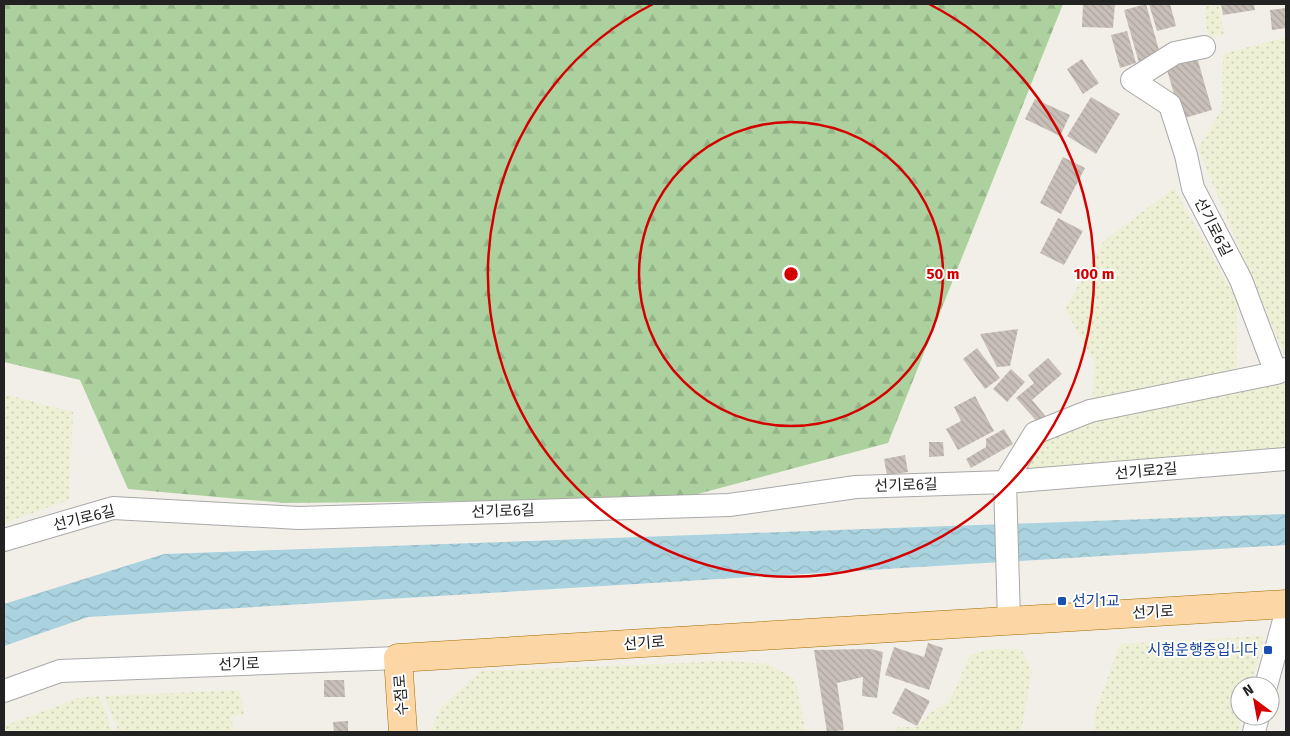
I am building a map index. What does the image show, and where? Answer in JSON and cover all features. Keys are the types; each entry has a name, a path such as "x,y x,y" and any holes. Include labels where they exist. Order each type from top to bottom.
{"main road":[{"name":"선기로","path":"398,658 1286,604"},
{"name":"수점로","path":"398,658 403,732"}],"street":[{"name":"선기로6길","path":"4,540 113,508 310,518 729,504 856,487 1005,482 1035,433 1090,411 1281,371 1240,280 1193,188 1186,155 1170,105 1132,80 1175,53 1204,46"},
{"name":"선기로2길","path":"1005,482 1286,459"},
{"path":"1005,482 1009,620"},
{"path":"1269,676 1286,613"},
{"name":"선기로","path":"4,690 60,671 398,658"}],"green space":[{"path":"4,4 1063,4 888,443 679,499 285,503 128,489 80,380 4,362"},
{"path":"1204,4 1219,4 1224,35 1208,37"},
{"path":"1286,37 1286,353 1284,354 1198,149 1222,108 1223,54"},
{"path":"1174,188 1237,301 1237,367 1216,378 1092,402 1095,364 1065,309 1104,241"},
{"path":"1286,373 1286,457 1021,472 1038,443 1068,426"},
{"path":"4,394 73,412 69,500 4,523"},
{"path":"1264,636 1254,676 1230,676 1230,726 1240,726 1238,732 1094,732 1095,712 1120,644"},
{"path":"990,649 1021,649 1032,670 1021,732 896,732 898,727 918,727 930,713 949,702 970,655"},
{"path":"729,661 769,664 795,679 806,732 430,732 440,708 481,671"},
{"path":"240,690 244,715 231,716 234,732 119,732 104,696"},
{"path":"99,696 113,732 4,732 4,726 78,698"}],"water":[{"path":"1286,514 1286,545 88,617 4,646 4,604 164,554"}],"building":[{"path":"1083,4 1115,4 1113,28 1082,27"},
{"path":"1146,4 1161,57 1139,63 1124,10"},
{"path":"1149,4 1170,4 1176,26 1157,31"},
{"path":"1221,4 1254,4 1255,10 1223,15"},
{"path":"1286,8 1286,28 1272,30 1270,10"},
{"path":"1127,31 1136,63 1120,68 1111,35"},
{"path":"1197,57 1212,110 1181,119 1166,66"},
{"path":"1082,59 1099,83 1083,94 1067,69"},
{"path":"1091,97 1120,114 1096,154 1067,136"},
{"path":"1035,99 1070,115 1060,136 1025,119"},
{"path":"1063,157 1085,168 1061,214 1040,203"},
{"path":"1058,218 1083,231 1064,265 1040,253"},
{"path":"1018,329 1010,366 997,367 980,334"},
{"path":"977,348 1000,378 985,389 963,359"},
{"path":"1048,358 1062,374 1032,400 1048,419 1041,426 1016,398 1034,383 1028,375"},
{"path":"1011,369 1025,382 1007,402 993,389"},
{"path":"975,396 994,431 958,450 946,429 961,421 954,407"},
{"path":"1004,429 1013,444 971,468 966,459 986,447 986,439"},
{"path":"929,442 943,442 944,456 929,457"},
{"path":"905,455 908,472 887,475 884,459"},
{"path":"928,643 943,648 929,690 885,675 894,647 924,657"},
{"path":"871,649 883,652 877,698 862,696 863,677 837,683 844,730 827,732 814,650"},
{"path":"324,680 344,680 345,697 324,697"},
{"path":"905,688 930,701 917,726 892,713"},
{"path":"348,721 348,732 334,732 333,722"}],"place":[{"name":"선기1교","path":"1062,601"},
{"name":"시험운행중입니다","path":"1268,650"}]}
